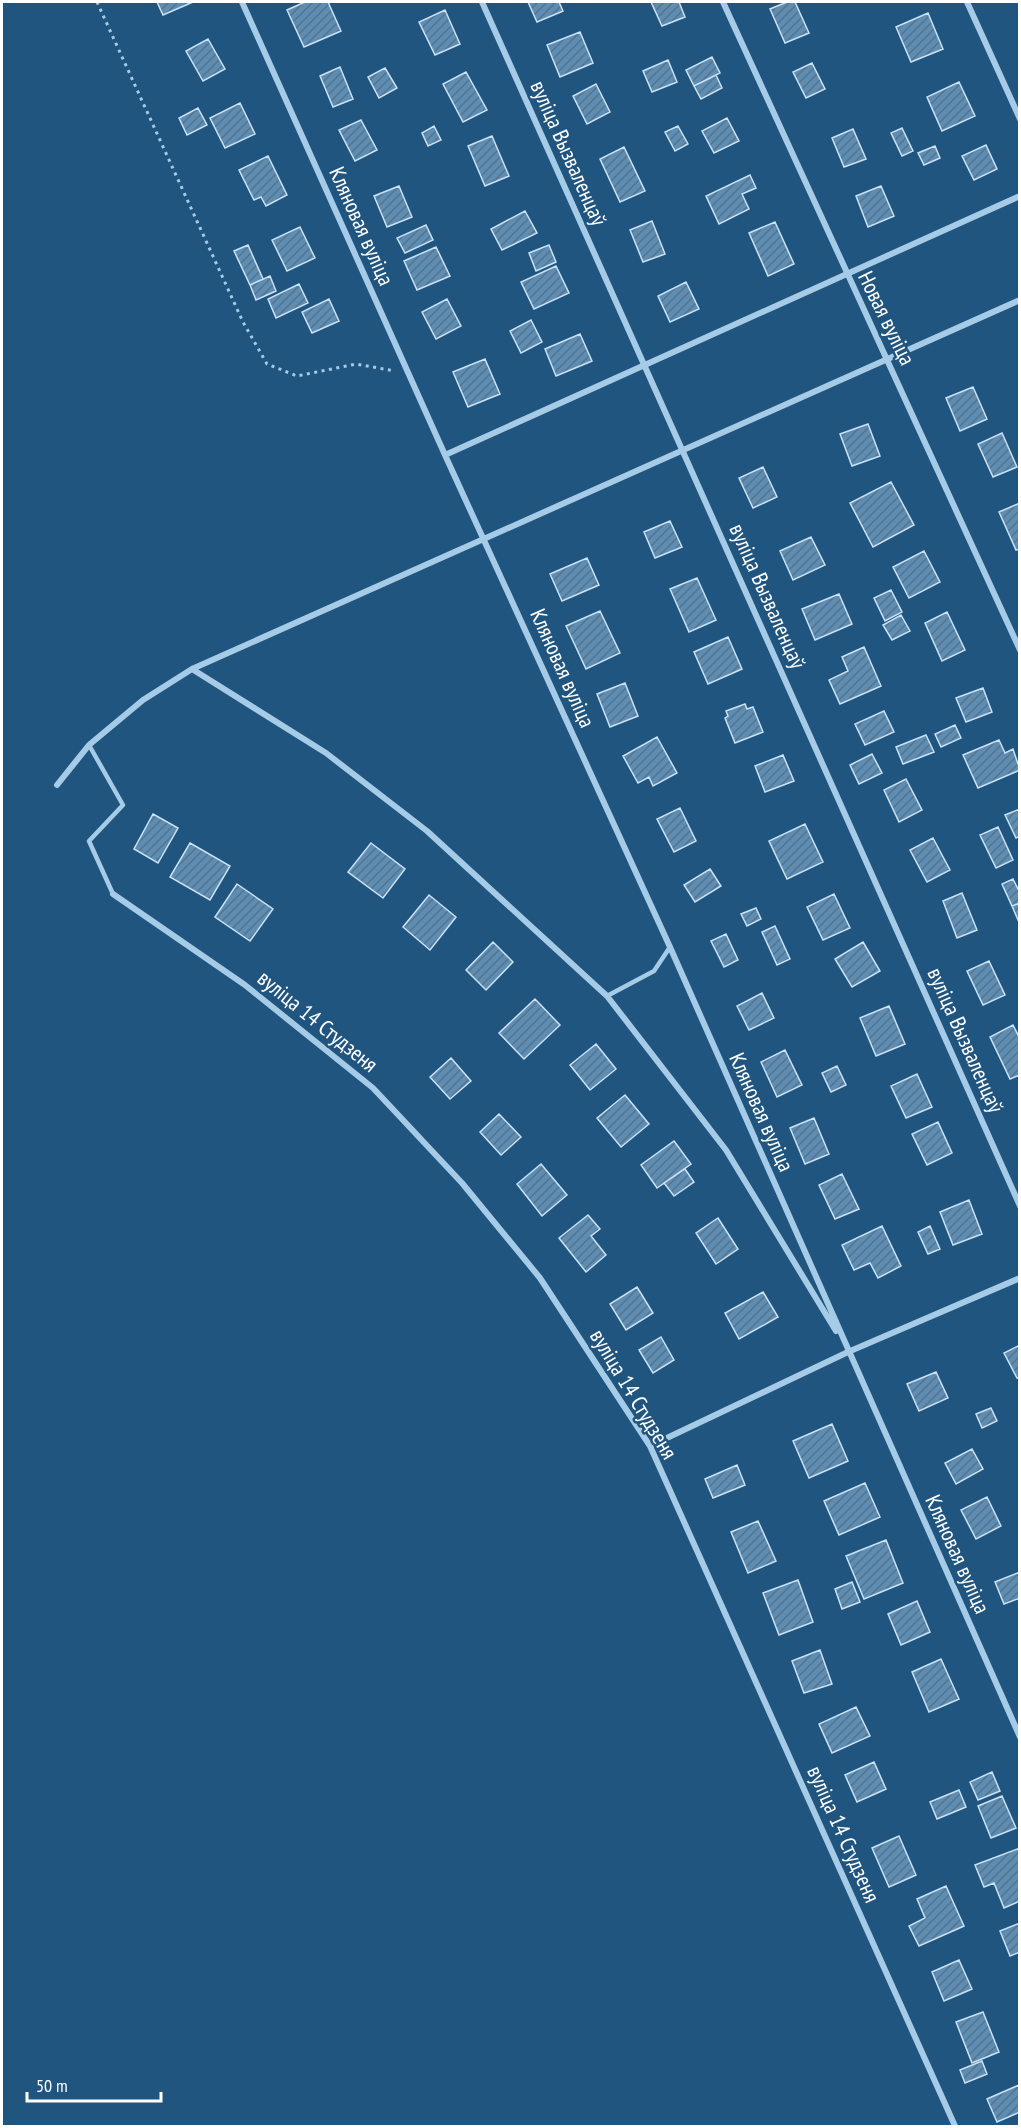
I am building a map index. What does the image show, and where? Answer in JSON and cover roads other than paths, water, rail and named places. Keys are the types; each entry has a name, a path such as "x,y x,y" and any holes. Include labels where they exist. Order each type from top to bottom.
{"street":[{"name":"Кляновая вуліца","path":"242,2 408,374 670,946 1020,1737"},
{"name":"вуліца Вызваленцаў","path":"482,2 1020,1206"},
{"name":"Новая вуліца","path":"723,2 1020,650"},
{"path":"967,2 1020,119"},
{"path":"445,455 1020,196"},
{"path":"57,785 89,745 143,700 192,669 683,448 1020,300"},
{"name":"Кляновая вуліца","path":"192,669 326,753 427,831 607,996 726,1150 848,1352"},
{"name":"вуліца 14 Студзеня","path":"113,894 245,985 373,1088 462,1183 540,1278 650,1446 955,2127"},
{"path":"650,1446 848,1352 1020,1278"}],"lane":[{"path":"89,745 123,805 89,841 113,894"},
{"path":"607,996 654,971 670,946"}]}
